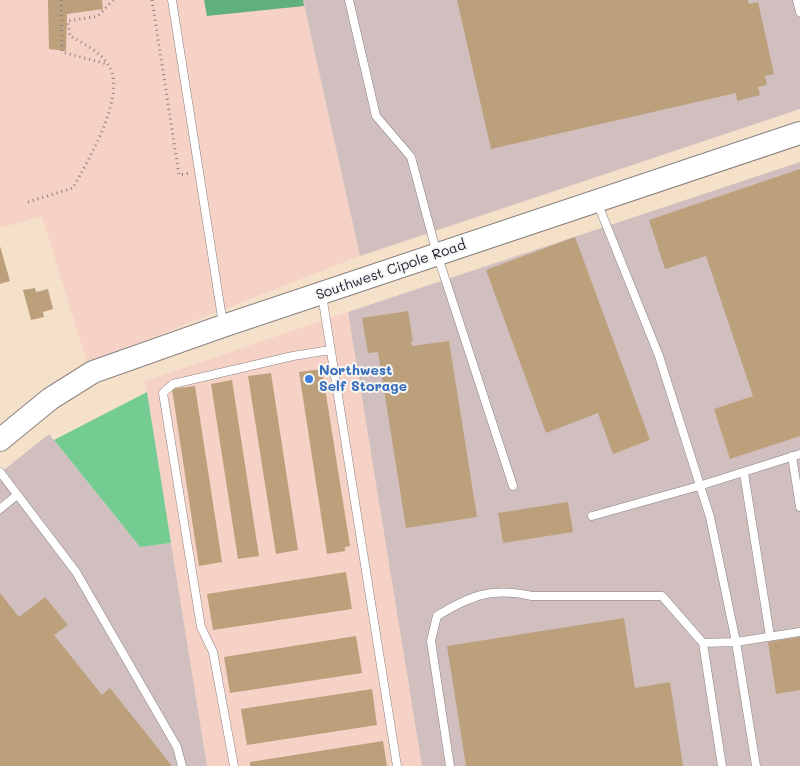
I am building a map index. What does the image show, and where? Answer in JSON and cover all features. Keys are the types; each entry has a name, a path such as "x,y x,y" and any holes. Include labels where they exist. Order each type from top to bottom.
{"street":[{"name":"Southwest Cipole Road","path":"0,440 50,399 92,372 596,200 800,133"}],"lane":[{"path":"172,0 223,326"},
{"path":"349,0 376,116 412,158 437,254 513,486"},
{"path":"797,0 800,12"},
{"path":"596,200 659,356 698,486 710,517 736,642 756,766"},
{"path":"322,293 397,766"},
{"path":"234,766 213,652 201,627 163,393 173,384 293,356 330,350"},
{"path":"592,516 744,473 800,454"},
{"path":"792,456 800,507"},
{"path":"0,472 76,572 177,747 182,766"},
{"path":"744,473 770,636"},
{"path":"0,509 17,495"},
{"path":"450,766 431,641 437,616 464,600 496,592 532,596 662,596 704,643 722,766"},
{"path":"704,643 736,642 800,632"}],"path":[{"path":"60,0 62,52 108,64"},
{"path":"28,202 73,188 104,127 114,83 108,64 84,44 70,36 68,21 98,16 113,0"},
{"path":"152,0 179,175 192,173 193,181"}],"shaded area":[{"path":"0,0 303,0 360,256 87,363 42,216 0,228"},
{"path":"303,0 800,0 800,109 360,256"},
{"path":"800,162 800,766 422,766 348,312"},
{"path":"348,312 422,766 207,766 145,381"},
{"path":"49,434 140,547 171,543 207,766 0,766 0,473"}],"green space":[{"path":"204,0 303,0 304,6 207,16"},
{"path":"147,392 171,543 140,547 54,440"}],"building":[{"path":"48,0 102,0 103,9 67,14 66,51 49,49"},
{"path":"457,0 748,0 749,4 758,2 774,74 765,76 767,85 758,87 760,95 737,101 736,93 491,149"},
{"path":"800,169 800,436 730,459 714,409 753,396 706,256 665,269 649,220"},
{"path":"575,237 650,440 613,454 598,413 546,433 486,270"},
{"path":"0,246 10,281 0,284"},
{"path":"35,288 36,292 48,289 53,309 43,312 44,317 31,320 23,290"},
{"path":"408,311 413,341 411,341 412,346 449,341 477,517 406,528 378,352 368,353 362,318"},
{"path":"322,369 350,546 345,547 345,551 327,554 299,372"},
{"path":"271,373 298,550 276,554 248,376"},
{"path":"232,380 259,556 238,559 211,384"},
{"path":"195,386 222,562 199,566 172,389"},
{"path":"568,502 573,532 503,543 498,513"},
{"path":"346,572 352,609 213,630 207,594"},
{"path":"0,593 19,617 45,597 68,625 54,635 102,695 110,688 172,766 0,766"},
{"path":"624,618 635,688 670,682 683,766 466,766 447,646"},
{"path":"356,636 362,673 230,693 224,657"},
{"path":"800,637 800,690 776,694 768,642"},
{"path":"372,689 377,725 247,745 241,709"},
{"path":"383,741 387,766 250,766 250,762"}],"place":[{"name":"Northwest Self Storage","path":"309,379"}]}
